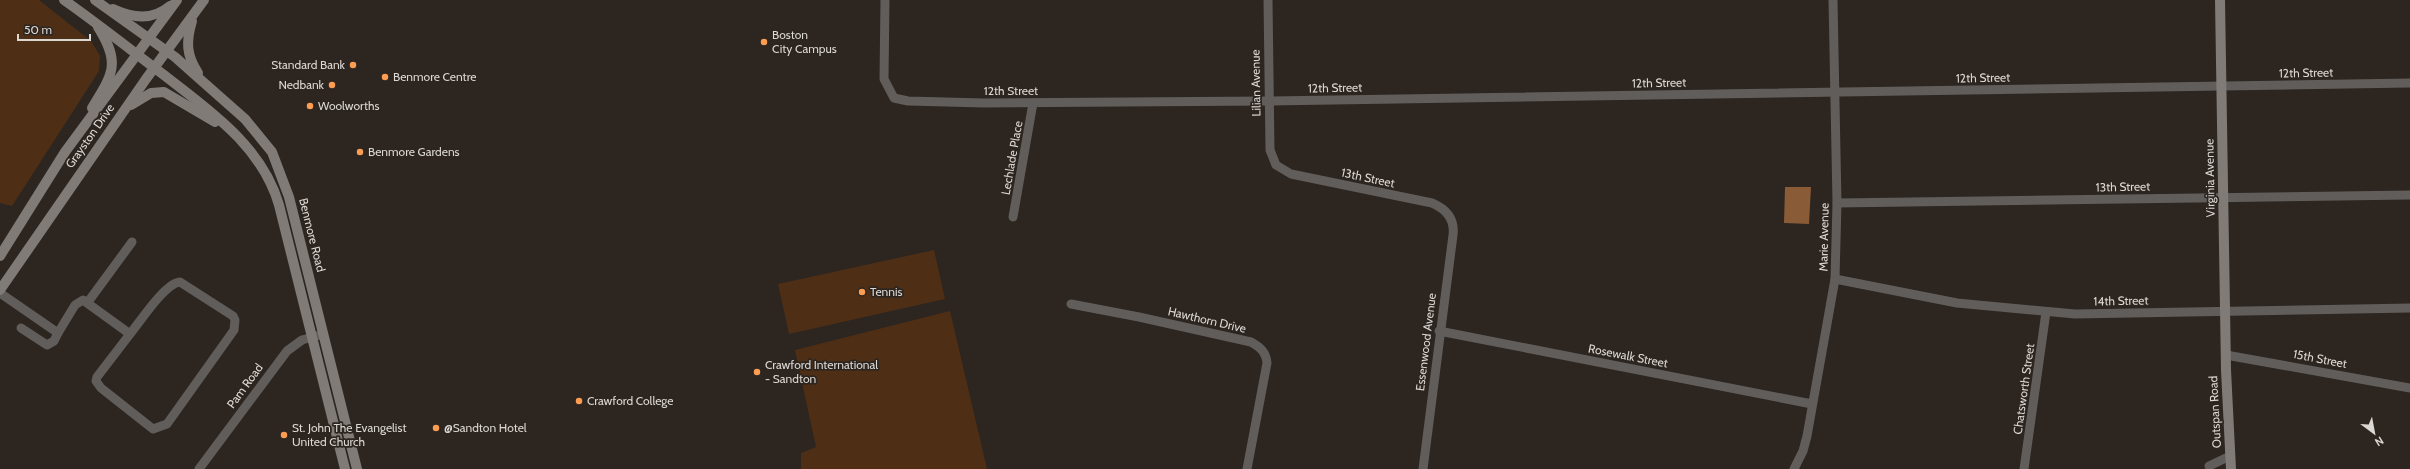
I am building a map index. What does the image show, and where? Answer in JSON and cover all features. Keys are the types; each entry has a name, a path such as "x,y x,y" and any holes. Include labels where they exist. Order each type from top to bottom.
{"street":[{"name":"Benmore Road","path":"64,0 199,101 238,137 260,163 274,190 357,469"},
{"name":"Benmore Road","path":"95,0 166,51 202,80 256,130 276,160 290,197 345,469"},
{"path":"95,0 120,12 142,18 159,14 177,0"},
{"name":"Grayston Drive","path":"0,256 66,152 139,55 177,0"},
{"name":"Grayston Drive","path":"0,290 154,67 204,0"},
{"name":"12th Street","path":"885,0 884,79 894,98 908,101 1034,103 1268,102 2410,83"},
{"name":"Lilian Avenue","path":"1268,0 1268,102 1270,150 1276,165"},
{"name":"Marie Avenue","path":"1794,469 1803,451 1835,280 1836,203 1833,0"},
{"name":"Virginia Avenue","path":"2220,0 2220,86 2226,355"},
{"path":"193,15 187,36 187,51 190,60 202,80"},
{"path":"66,152 112,71 111,50 94,21"},
{"path":"124,110 144,96 156,92 164,92 238,137"},
{"name":"Lechlade Place","path":"1014,217 1034,103"},
{"name":"13th Street","path":"1276,165 1291,174 1432,203 1444,209 1451,219"},
{"name":"13th Street","path":"1836,203 2410,196"},
{"name":"Essenwood Avenue","path":"1423,469 1439,331 1453,235 1451,219"},
{"path":"0,239 17,227"},
{"path":"88,302 132,242"},
{"name":"14th Street","path":"1835,280 1958,303 2075,314 2410,308"},
{"path":"175,282 180,282 233,316 236,325 167,424 158,429 153,429 101,388 96,382 96,377 130,334 165,290 175,282"},
{"path":"0,293 58,333"},
{"path":"21,328 47,345 54,341 75,305 83,300 88,302 130,334"},
{"name":"Hawthorn Drive","path":"1071,304 1139,317 1251,342 1261,348 1265,353 1267,363 1248,469"},
{"name":"Chatsworth Street","path":"2024,469 2046,312"},
{"name":"Rosewalk Street","path":"1439,331 1812,404"},
{"name":"Pam Road","path":"200,469 286,350 302,340 318,336"},
{"name":"15th Street","path":"2226,355 2410,388"},
{"name":"Outspan Road","path":"2226,355 2231,469"},
{"path":"2209,466 2230,456"}],"shaded area":[{"path":"0,0 39,0 91,41 100,56 99,71 12,206 0,203"},
{"path":"1785,187 1811,187 1809,224 1784,223"},
{"name":"Tennis","path":"934,250 945,299 789,334 778,284"},
{"path":"950,311 987,469 801,469 801,453 816,447 795,350"}],"place":[{"name":"Boston City Campus","path":"764,42"},
{"name":"Standard Bank","path":"353,65"},
{"name":"Benmore Centre","path":"385,77"},
{"name":"Nedbank","path":"332,85"},
{"name":"Woolworths","path":"310,106"},
{"name":"Benmore Gardens","path":"360,152"},
{"name":"Tennis","path":"862,292"},
{"name":"Crawford International - Sandton","path":"757,372"},
{"name":"Crawford College","path":"579,401"},
{"name":"@Sandton Hotel","path":"436,428"},
{"name":"St. John The Evangelist United Church","path":"284,435"}]}
